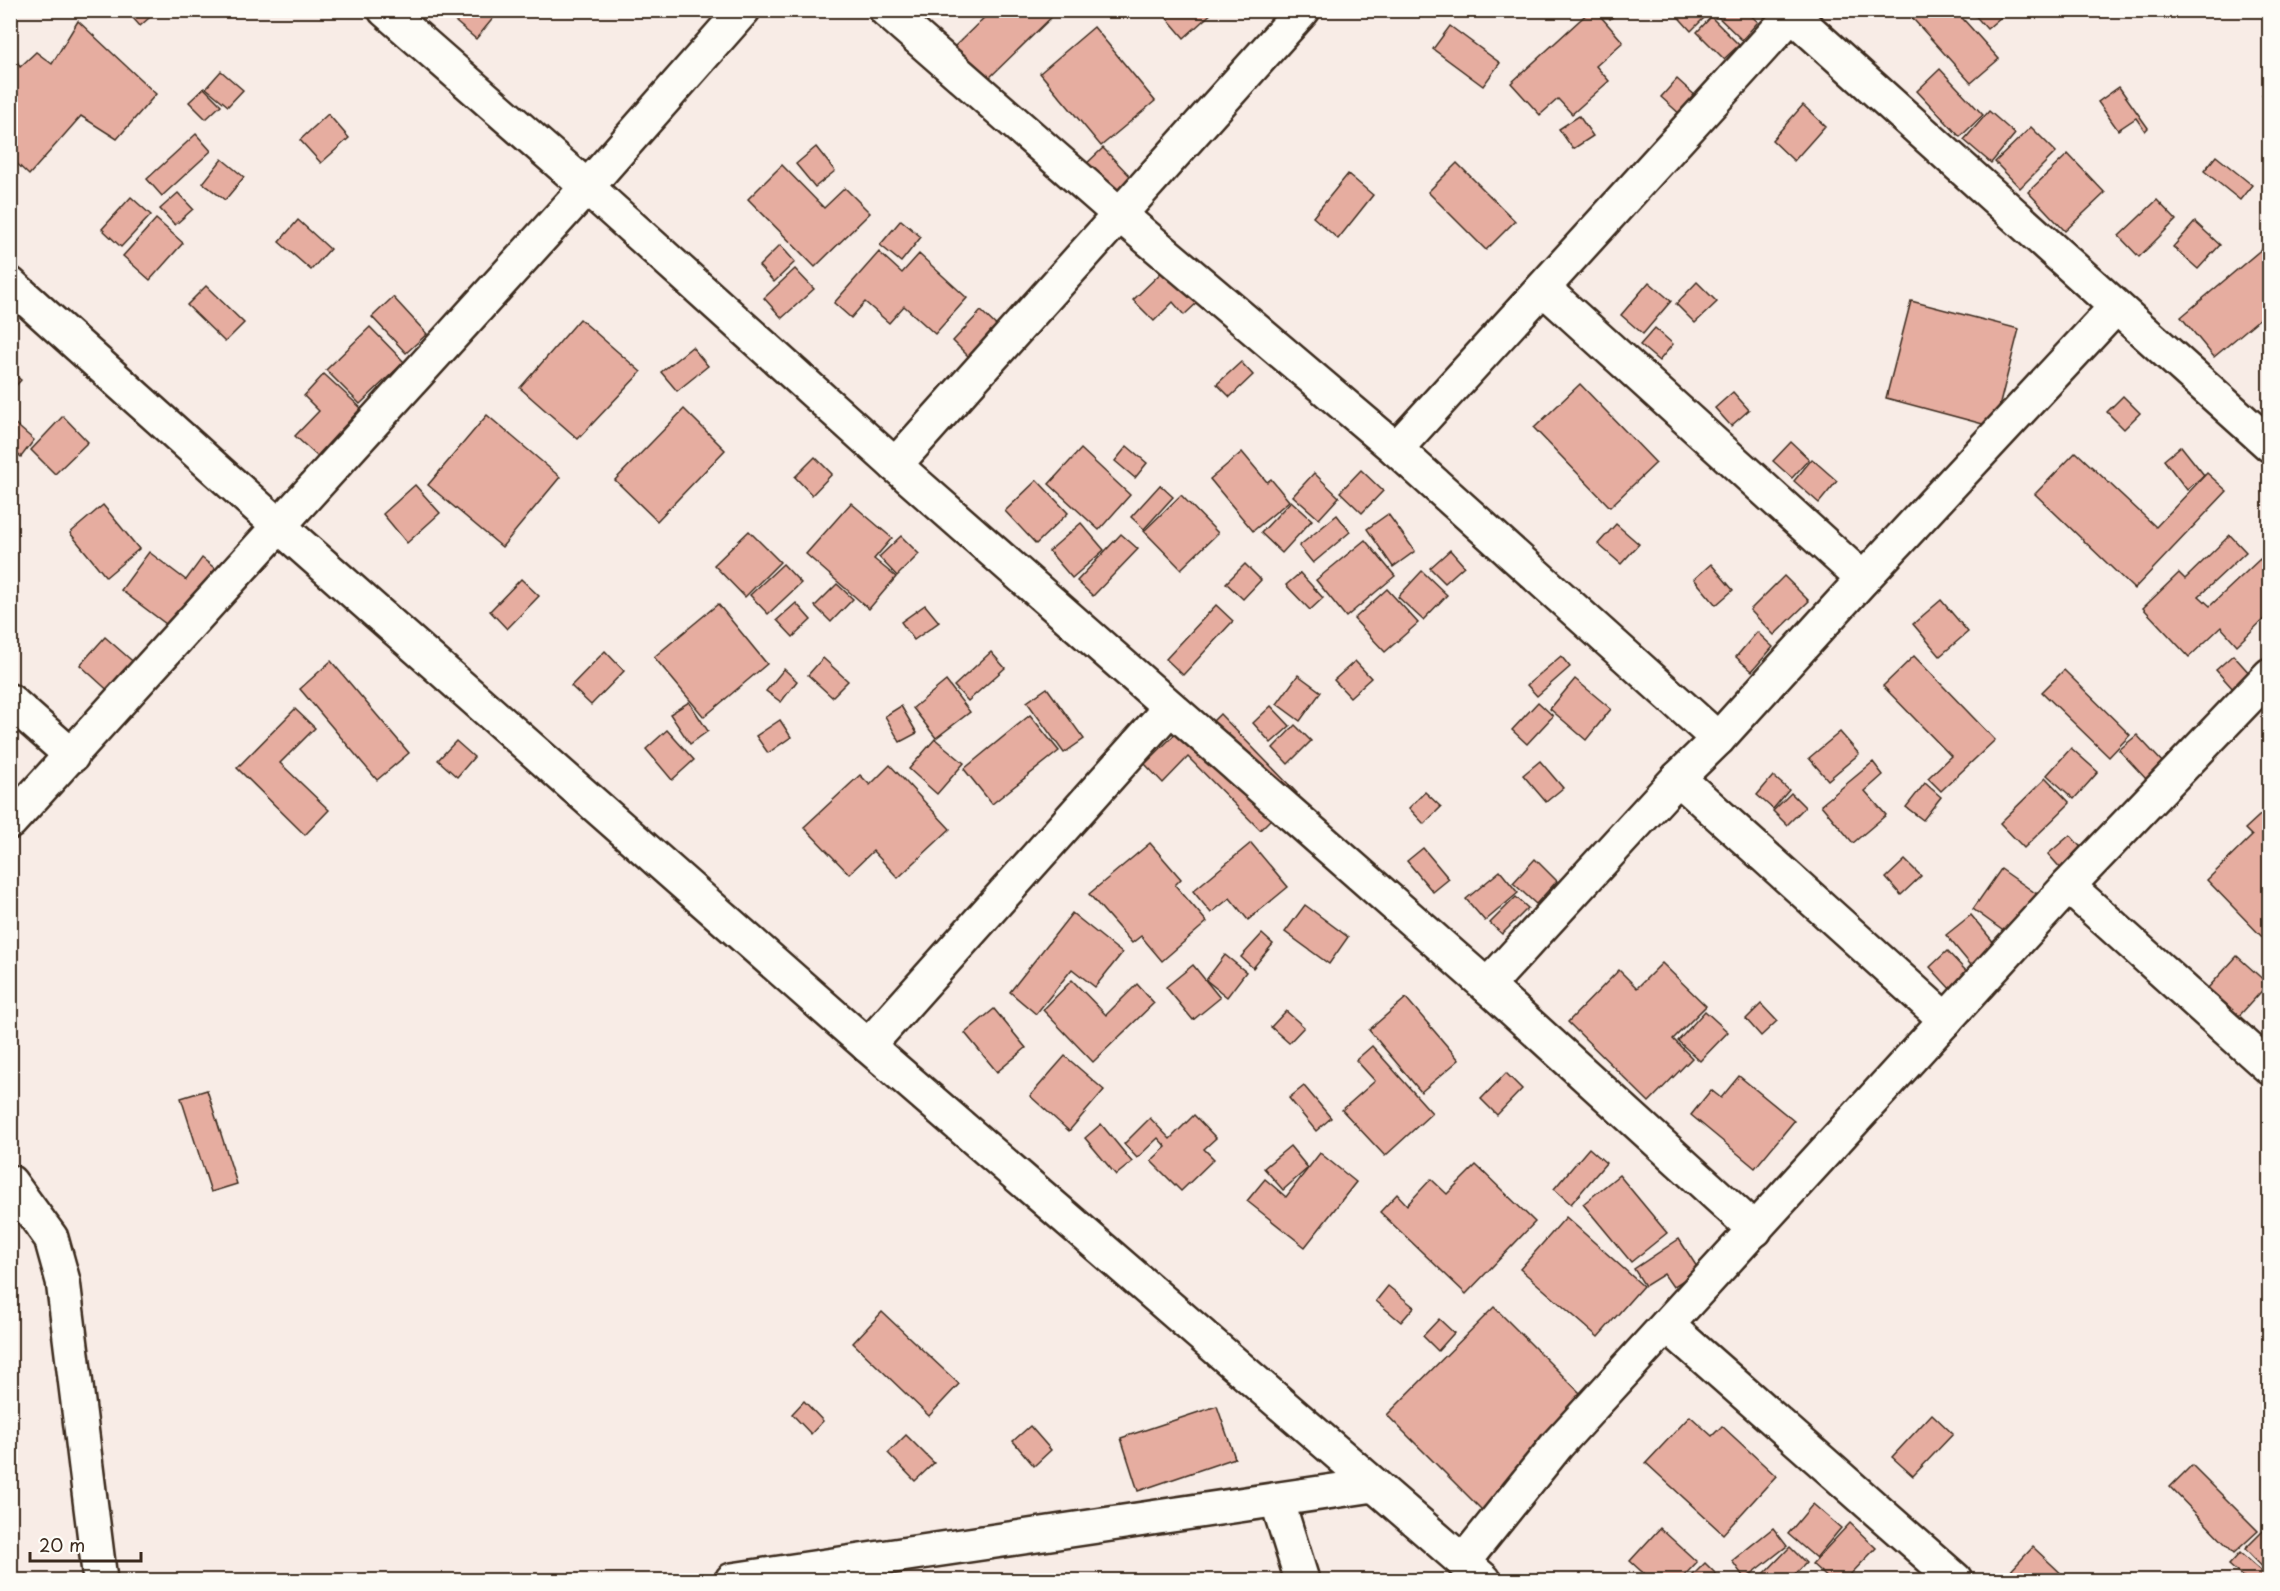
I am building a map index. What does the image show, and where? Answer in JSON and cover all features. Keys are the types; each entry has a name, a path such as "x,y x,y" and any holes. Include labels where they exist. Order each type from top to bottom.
{"street":[{"path":"385,10 587,187 895,465 1487,986 1755,1230"},
{"path":"10,822 587,187 743,10"},
{"path":"886,10 1119,214 1396,449 1718,739"},
{"path":"895,465 1303,10"},
{"path":"1396,449 1794,13 2270,445"},
{"path":"10,284 279,526 868,1046 1474,1571 1557,1444 2068,886 2267,685"},
{"path":"1544,289 1863,579"},
{"path":"1487,986 2116,307"},
{"path":"10,701 72,756"},
{"path":"868,1046 1170,708"},
{"path":"1678,778 1946,1020"},
{"path":"2068,886 2270,1068"},
{"path":"10,1182 51,1238 63,1281 100,1581"},
{"path":"1667,1324 1956,1581"},
{"path":"732,1581 1374,1485"},
{"path":"1277,1500 1302,1581"}],"building":[{"path":"126,10 158,10 140,26"},
{"path":"442,10 500,10 476,39"},
{"path":"992,10 1059,10 986,81 954,47"},
{"path":"1160,10 1215,10 1184,38"},
{"path":"1591,10 1595,10 1623,42 1596,66 1609,81 1572,114 1558,99 1540,115 1511,83"},
{"path":"1603,10 1621,10 1610,19"},
{"path":"1672,10 1704,10 1708,14 1691,31"},
{"path":"1714,10 1745,10 1758,22 1742,40 1713,12"},
{"path":"1905,10 1955,10 1999,59 1971,83"},
{"path":"1973,10 2009,10 1987,29 1972,12"},
{"path":"1711,17 1739,45 1724,59 1697,32"},
{"path":"78,21 156,94 117,139 81,116 29,175 10,157 10,47 20,67 36,52 52,64"},
{"path":"1450,26 1500,63 1483,86 1433,49"},
{"path":"1094,27 1155,101 1101,146 1040,73"},
{"path":"1940,69 1983,115 1960,137 1917,91"},
{"path":"221,71 243,90 228,106 206,88"},
{"path":"1677,79 1698,98 1682,116 1661,97"},
{"path":"2270,86 2270,101 2262,95"},
{"path":"2119,87 2148,128 2145,131 2136,118 2118,130 2098,102"},
{"path":"204,88 221,105 206,119 189,102"},
{"path":"1803,105 1825,126 1794,161 1772,140"},
{"path":"1989,111 2015,134 1991,163 1964,140"},
{"path":"328,114 349,138 321,163 300,140"},
{"path":"1579,116 1593,136 1573,149 1559,129"},
{"path":"2031,127 2056,152 2020,188 1995,162"},
{"path":"196,134 211,151 162,196 147,179"},
{"path":"816,147 835,171 815,187 796,164"},
{"path":"1103,148 1133,179 1115,197 1084,166"},
{"path":"2068,154 2105,193 2065,231 2028,192"},
{"path":"2216,156 2252,185 2240,200 2204,171"},
{"path":"222,159 244,177 225,200 203,183"},
{"path":"1457,163 1515,221 1486,250 1428,192"},
{"path":"782,165 824,208 845,188 870,213 815,267 748,199"},
{"path":"1348,174 1373,195 1338,239 1313,217"},
{"path":"178,193 193,209 175,225 160,209"},
{"path":"131,197 151,215 121,247 102,229"},
{"path":"2157,200 2176,220 2139,257 2119,236"},
{"path":"156,219 183,243 150,280 123,256"},
{"path":"298,220 330,249 311,270 279,242"},
{"path":"901,220 921,237 901,262 880,245"},
{"path":"2195,222 2220,245 2198,269 2173,247"},
{"path":"2270,242 2270,310 2214,357 2181,317"},
{"path":"780,245 795,262 774,282 759,266"},
{"path":"879,252 902,273 919,254 967,298 935,334 904,306 889,323 865,302 851,318 834,303"},
{"path":"1167,267 1199,301 1184,315 1173,302 1154,321 1133,300"},
{"path":"795,269 814,289 782,318 764,298"},
{"path":"1649,282 1671,301 1643,334 1621,315"},
{"path":"1697,282 1717,302 1695,323 1676,304"},
{"path":"206,286 244,323 225,342 187,305"},
{"path":"393,297 427,334 406,353 372,317"},
{"path":"1911,301 2019,329 1994,427 1886,398"},
{"path":"981,311 1004,333 975,363 953,341"},
{"path":"580,319 641,372 578,439 520,388"},
{"path":"370,327 404,362 360,404 326,370"},
{"path":"1655,328 1673,344 1659,361 1640,345"},
{"path":"692,347 708,366 677,391 661,372"},
{"path":"1241,362 1253,375 1230,397 1217,384"},
{"path":"10,371 21,380 10,392"},
{"path":"324,374 361,408 317,456 295,436 319,411 304,396"},
{"path":"1580,384 1656,463 1610,507 1534,428"},
{"path":"1733,392 1749,410 1731,426 1715,408"},
{"path":"2123,396 2140,413 2124,429 2107,412"},
{"path":"684,409 725,450 657,521 615,480"},
{"path":"487,415 560,477 502,547 428,485"},
{"path":"63,416 88,442 55,474 31,450"},
{"path":"13,422 34,440 21,457 10,448 10,424"},
{"path":"1791,442 1809,459 1792,478 1773,461"},
{"path":"1127,446 1147,463 1135,478 1115,461"},
{"path":"2181,446 2204,475 2187,490 2164,460"},
{"path":"1081,449 1130,495 1099,530 1049,484"},
{"path":"1242,452 1267,482 1271,479 1289,501 1253,531 1210,479"},
{"path":"2076,452 2156,527 2207,473 2227,491 2134,589 2035,494"},
{"path":"815,457 832,474 812,495 795,477"},
{"path":"1812,459 1837,481 1819,503 1794,481"},
{"path":"1361,470 1383,491 1362,513 1340,492"},
{"path":"1314,473 1339,497 1319,519 1293,496"},
{"path":"1037,480 1068,513 1036,544 1005,511"},
{"path":"415,485 440,513 407,543 383,514"},
{"path":"1160,485 1173,497 1144,529 1131,517"},
{"path":"1181,495 1218,533 1181,569 1144,531"},
{"path":"1291,501 1312,520 1282,553 1261,533"},
{"path":"851,503 892,538 874,559 896,577 869,609 806,554"},
{"path":"103,505 139,549 106,577 70,533"},
{"path":"1388,514 1415,551 1393,567 1367,529"},
{"path":"1337,515 1350,532 1313,563 1299,546"},
{"path":"1081,523 1104,550 1072,578 1049,551"},
{"path":"1616,524 1639,544 1621,564 1598,544"},
{"path":"749,531 780,562 745,597 714,565"},
{"path":"1121,534 1138,549 1093,596 1077,581"},
{"path":"2230,535 2246,552 2199,596 2210,606 2260,559 2270,569 2270,613 2237,645 2221,627 2189,657 2143,608 2179,573 2185,579"},
{"path":"901,536 919,554 897,576 879,557"},
{"path":"1365,540 1395,576 1346,617 1316,580"},
{"path":"1450,550 1464,566 1445,583 1430,568"},
{"path":"149,552 186,580 202,558 218,571 174,630 121,590"},
{"path":"783,564 801,583 768,614 750,595"},
{"path":"1245,564 1261,580 1243,599 1226,583"},
{"path":"1711,564 1733,590 1716,605 1694,579"},
{"path":"1422,571 1447,595 1423,620 1398,597"},
{"path":"1300,573 1323,598 1310,610 1286,585"},
{"path":"1784,576 1809,601 1774,635 1750,610"},
{"path":"521,579 539,596 507,629 490,611"},
{"path":"837,584 853,599 831,622 815,606"},
{"path":"1387,589 1418,623 1385,652 1354,619"},
{"path":"1941,600 1968,632 1940,656 1913,624"},
{"path":"796,603 811,620 793,637 777,620"},
{"path":"718,604 767,664 704,717 654,657"},
{"path":"925,605 939,622 914,640 901,622"},
{"path":"1216,605 1233,621 1183,675 1166,659"},
{"path":"1757,632 1773,647 1752,671 1736,657"},
{"path":"105,637 138,666 113,695 80,665"},
{"path":"605,651 624,671 591,705 571,686"},
{"path":"991,652 1005,668 968,701 954,686"},
{"path":"2233,655 2251,675 2234,690 2216,670"},
{"path":"1561,656 1570,667 1537,696 1527,685"},
{"path":"1914,656 1995,740 1941,791 1928,778 1951,756 1883,686"},
{"path":"823,658 848,681 832,697 808,675"},
{"path":"331,661 409,753 377,780 300,689"},
{"path":"1355,661 1371,678 1350,697 1334,680"},
{"path":"784,669 797,681 781,702 766,691"},
{"path":"2064,670 2130,735 2109,757 2042,692"},
{"path":"1298,675 1321,692 1300,721 1277,704"},
{"path":"1575,679 1611,709 1586,740 1550,709"},
{"path":"946,681 970,712 936,738 913,708"},
{"path":"1047,688 1084,739 1064,753 1027,702"},
{"path":"689,702 708,731 690,744 670,714"},
{"path":"1538,702 1553,716 1527,744 1512,730"},
{"path":"901,706 917,733 900,742 885,716"},
{"path":"1271,706 1290,726 1271,743 1253,723"},
{"path":"295,709 315,728 280,763 329,810 305,835 237,768"},
{"path":"1220,714 1297,793 1260,830 1188,757 1163,783 1145,764 1184,725 1196,738"},
{"path":"1030,715 1059,751 992,804 964,769"},
{"path":"780,720 791,737 768,753 756,736"},
{"path":"1295,725 1311,741 1288,764 1273,748"},
{"path":"667,730 694,760 672,780 646,749"},
{"path":"1840,732 1859,754 1828,780 1809,758"},
{"path":"2137,735 2164,764 2147,780 2119,750"},
{"path":"935,739 964,763 937,794 909,769"},
{"path":"456,741 474,757 457,777 438,760"},
{"path":"2071,748 2098,772 2074,799 2047,775"},
{"path":"10,761 18,767 10,777"},
{"path":"1540,761 1563,788 1546,802 1523,775"},
{"path":"1873,762 1883,775 1865,791 1886,815 1853,843 1821,805"},
{"path":"890,765 950,829 898,878 873,851 849,874 804,827 860,775 870,785"},
{"path":"1773,776 1789,790 1773,809 1757,795"},
{"path":"2046,778 2070,803 2024,848 2000,823"},
{"path":"1925,783 1941,797 1923,820 1906,807"},
{"path":"1425,792 1441,807 1424,824 1409,808"},
{"path":"1791,793 1805,807 1787,825 1773,811"},
{"path":"2270,806 2270,935 2265,940 2207,880 2252,836 2245,829"},
{"path":"2070,835 2085,852 2063,871 2048,854"},
{"path":"1150,843 1181,879 1175,885 1207,922 1162,961 1141,936 1132,943 1089,894"},
{"path":"1251,843 1288,887 1248,920 1230,898 1211,913 1193,891"},
{"path":"1423,848 1449,879 1433,892 1407,861"},
{"path":"1535,859 1557,881 1536,904 1513,883"},
{"path":"1905,860 1921,876 1901,895 1886,878"},
{"path":"2001,869 2038,895 2009,935 1973,909"},
{"path":"1500,871 1518,893 1485,921 1466,899"},
{"path":"1516,897 1528,908 1502,934 1490,923"},
{"path":"1305,905 1348,937 1329,964 1285,932"},
{"path":"1072,913 1122,953 1095,987 1072,969 1036,1014 1010,992"},
{"path":"1971,915 2000,950 1975,970 1946,935"},
{"path":"1262,934 1273,944 1253,968 1241,957"},
{"path":"1947,951 1970,975 1952,991 1930,967"},
{"path":"1225,955 1246,972 1227,997 1206,980"},
{"path":"2237,956 2268,984 2239,1016 2208,988"},
{"path":"1662,963 1706,1006 1673,1039 1692,1058 1649,1102 1568,1022 1619,970 1637,988"},
{"path":"1193,965 1220,998 1193,1020 1166,987"},
{"path":"1072,980 1106,1015 1137,984 1154,1003 1093,1062 1043,1010"},
{"path":"1406,998 1459,1060 1421,1092 1369,1030"},
{"path":"1761,1004 1777,1021 1761,1036 1746,1019"},
{"path":"994,1009 1026,1048 997,1072 965,1033"},
{"path":"1286,1011 1304,1027 1289,1043 1271,1027"},
{"path":"1705,1011 1728,1032 1700,1061 1678,1041"},
{"path":"1372,1046 1432,1113 1385,1156 1342,1110 1375,1081 1356,1060"},
{"path":"1065,1056 1104,1090 1069,1131 1030,1096"},
{"path":"1506,1073 1522,1089 1497,1115 1481,1099"},
{"path":"1739,1076 1794,1121 1755,1168 1691,1115 1711,1090 1721,1098"},
{"path":"1304,1086 1331,1118 1316,1131 1289,1098"},
{"path":"207,1090 237,1184 211,1192 181,1098"},
{"path":"1194,1115 1216,1138 1204,1149 1214,1159 1181,1191 1151,1161 1166,1147 1158,1138 1137,1158 1124,1144 1150,1118 1170,1139"},
{"path":"1101,1124 1132,1162 1116,1175 1085,1138"},
{"path":"1290,1146 1308,1168 1283,1190 1264,1168"},
{"path":"1589,1148 1606,1163 1571,1204 1554,1189"},
{"path":"1320,1153 1356,1182 1305,1247 1247,1201 1265,1179 1286,1197"},
{"path":"1476,1165 1535,1222 1466,1294 1380,1212 1397,1194 1407,1205 1431,1179 1447,1194"},
{"path":"1619,1175 1667,1233 1631,1262 1583,1204"},
{"path":"1566,1217 1643,1286 1598,1337 1520,1269"},
{"path":"1679,1239 1699,1270 1673,1287 1664,1274 1645,1286 1634,1269"},
{"path":"1388,1286 1414,1307 1401,1322 1376,1301"},
{"path":"1494,1307 1591,1404 1484,1512 1387,1415"},
{"path":"882,1312 959,1384 929,1416 853,1343"},
{"path":"1439,1319 1454,1333 1438,1351 1423,1336"},
{"path":"804,1401 823,1421 811,1434 792,1414"},
{"path":"1217,1406 1235,1458 1138,1491 1121,1438"},
{"path":"1932,1414 1953,1434 1913,1476 1892,1457"},
{"path":"1690,1416 1712,1436 1722,1426 1776,1476 1723,1534 1646,1463"},
{"path":"1030,1426 1051,1450 1034,1466 1013,1441"},
{"path":"906,1435 934,1463 915,1481 888,1453"},
{"path":"2192,1465 2258,1531 2234,1553 2170,1487"},
{"path":"1813,1504 1841,1528 1816,1558 1788,1534"},
{"path":"1850,1523 1876,1548 1845,1580 1830,1580 1812,1564"},
{"path":"1660,1528 1697,1562 1680,1580 1651,1580 1630,1561"},
{"path":"1773,1528 1787,1546 1745,1579 1732,1561"},
{"path":"2265,1529 2270,1534 2270,1575 2245,1549"},
{"path":"1790,1547 1806,1563 1790,1580 1766,1580 1762,1576"},
{"path":"2033,1547 2068,1580 2012,1580 2007,1575"},
{"path":"2240,1553 2270,1580 2246,1580 2229,1565"},
{"path":"1705,1563 1722,1580 1688,1580"}]}
